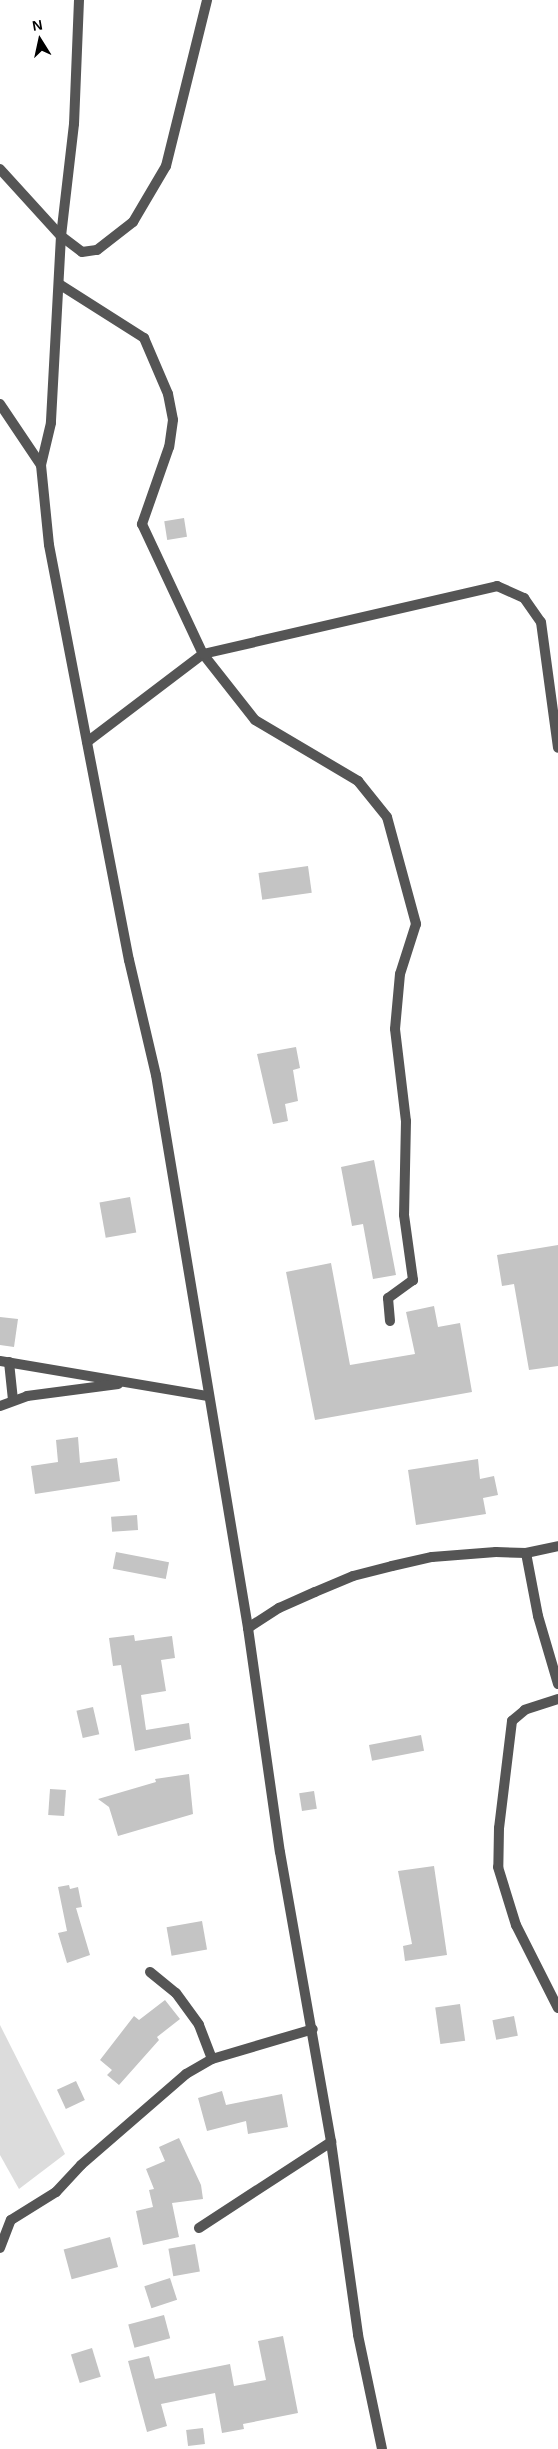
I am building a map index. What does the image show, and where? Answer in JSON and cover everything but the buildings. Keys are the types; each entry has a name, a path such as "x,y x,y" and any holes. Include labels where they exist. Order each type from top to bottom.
{"street":[{"path":"79,0 74,124 61,236 60,284 51,423 41,465 49,545 129,960 156,1075 248,1628 280,1852 313,2029 358,2335 382,2449"},
{"path":"0,169 61,236 82,252 97,250 133,222 144,207 166,166 207,0"},
{"path":"60,284 144,338 168,394 173,420 170,446 142,524 203,654 254,720 358,781 387,817 416,924 400,974 395,1029 406,1121 404,1215 413,1280 388,1298 390,1321"},
{"path":"0,404 41,465"},
{"path":"87,742 203,654 496,586 524,598 541,622 558,748"},
{"path":"13,1399 4,1362 208,1396"},
{"path":"0,1406 13,1399 134,1383"},
{"path":"248,1628 279,1608 353,1576 432,1557 496,1552 526,1553 558,1546"},
{"path":"526,1553 538,1616 558,1684"},
{"path":"558,1699 525,1710 512,1721 499,1828 498,1867 516,1925 558,2008"},
{"path":"150,1972 176,1993 199,2025 212,2059"},
{"path":"0,2248 9,2233 11,2220 56,2192 81,2165 186,2074 212,2059 313,2029"},
{"path":"199,2228 331,2142"}],"shaded area":[{"path":"0,2025 65,2154 19,2189 0,2155"}]}
